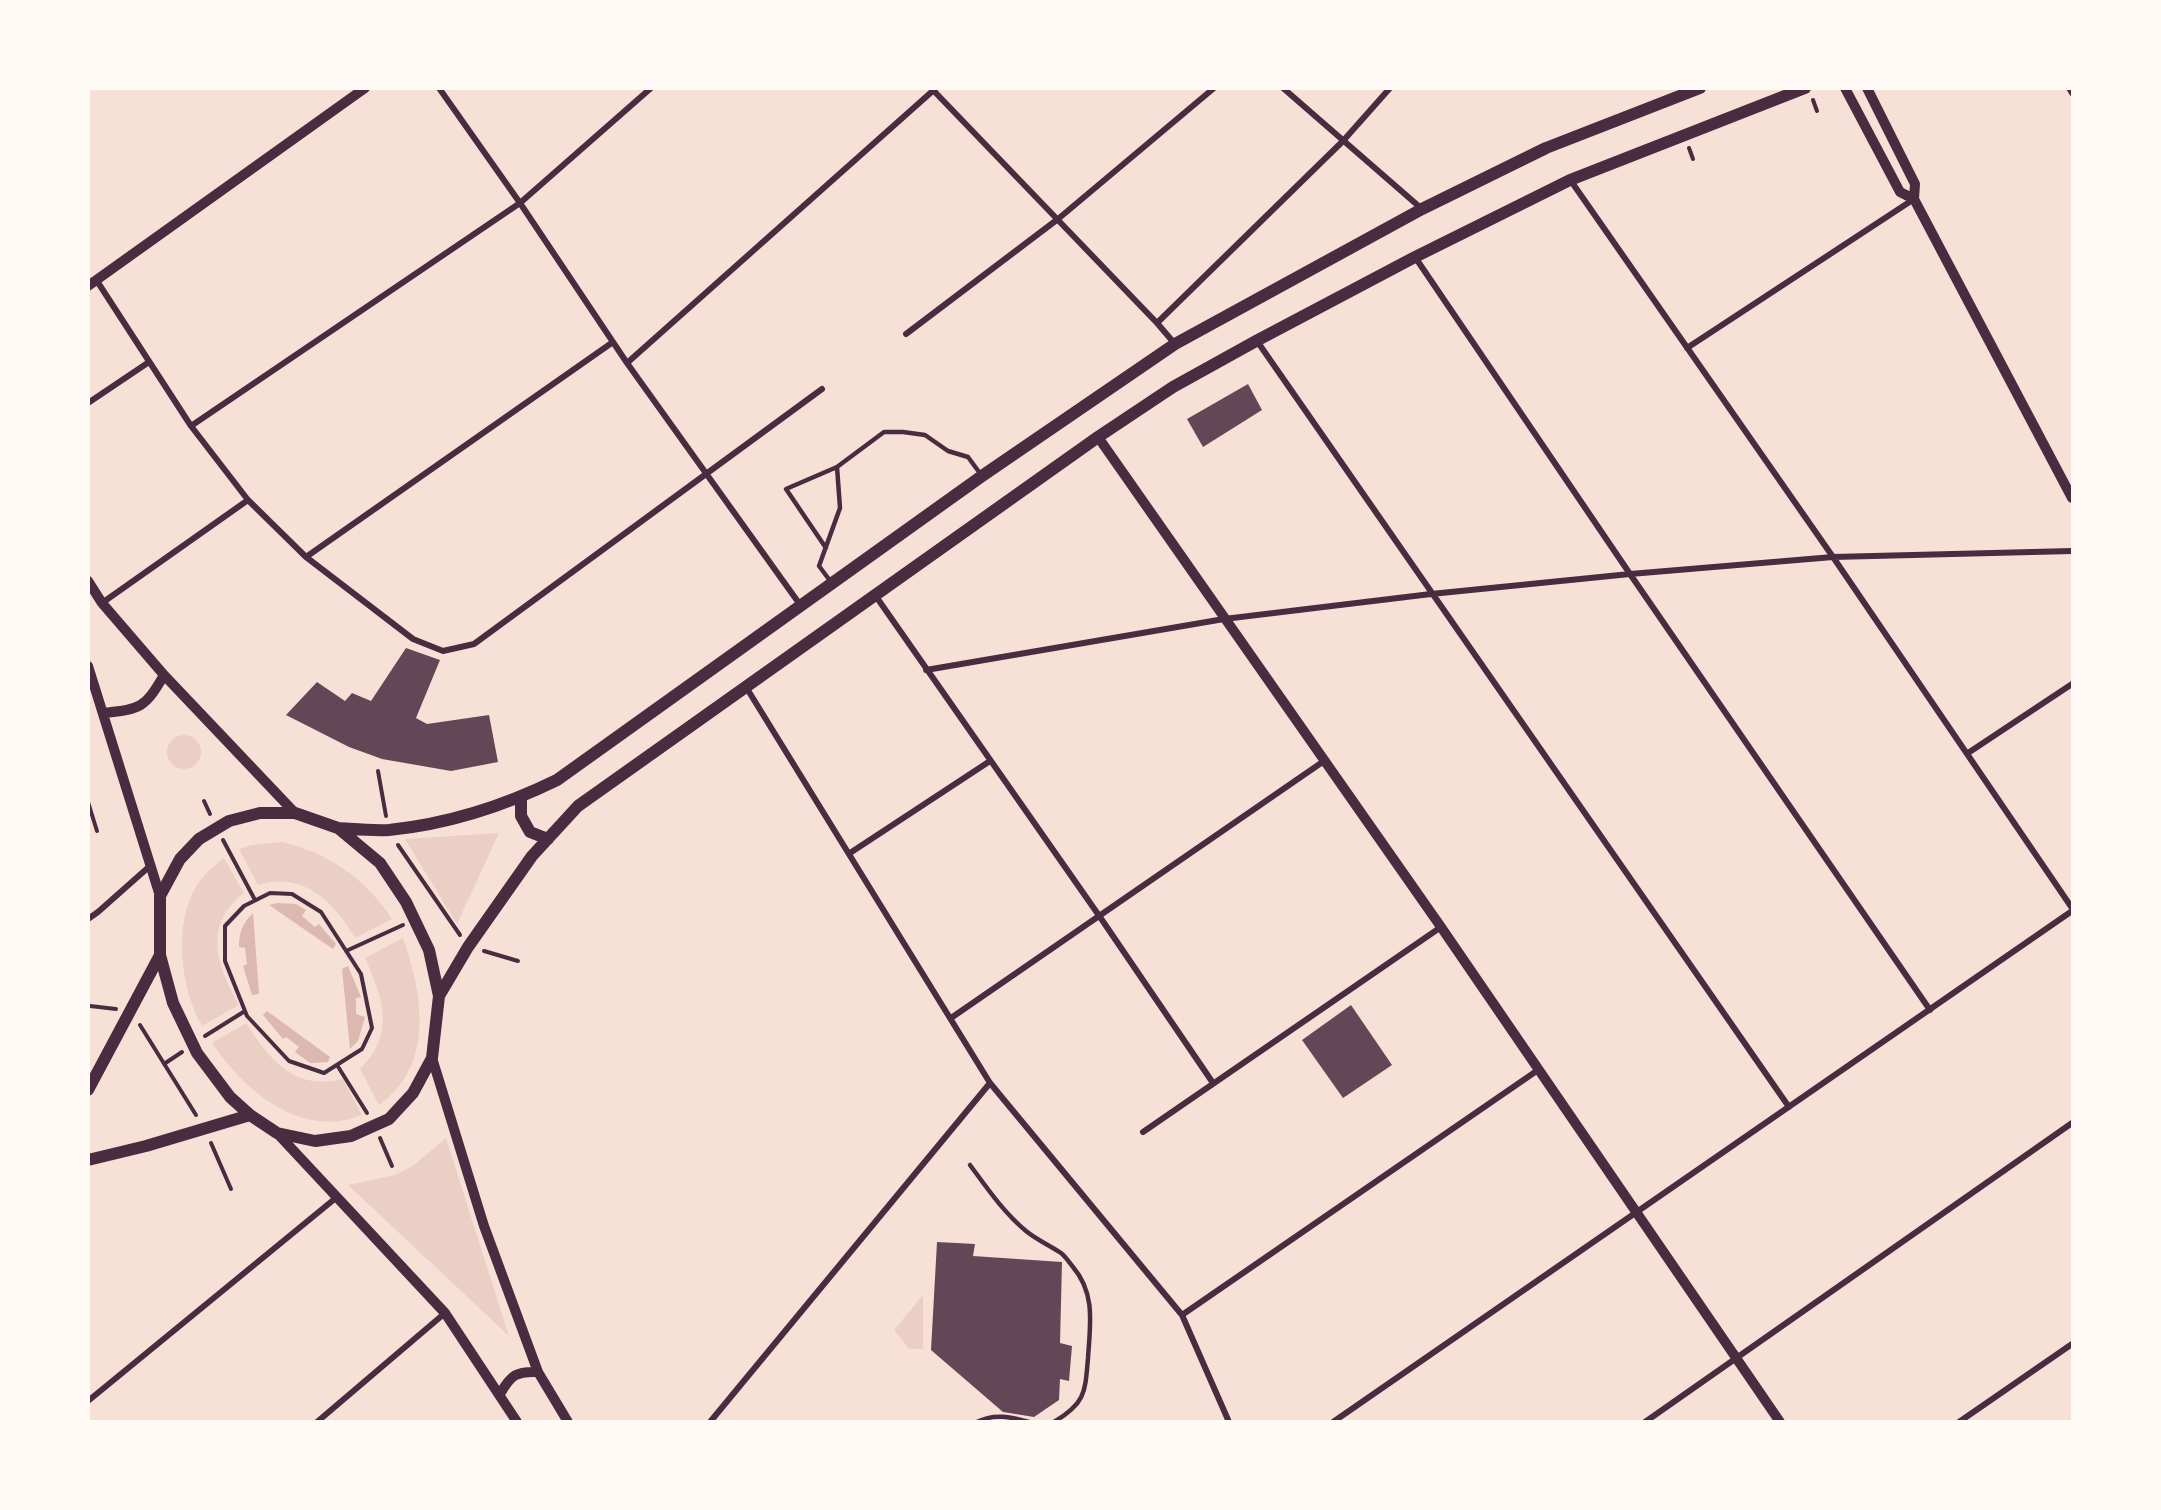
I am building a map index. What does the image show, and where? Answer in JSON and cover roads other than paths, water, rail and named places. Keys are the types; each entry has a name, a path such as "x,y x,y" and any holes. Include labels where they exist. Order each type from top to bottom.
{"main road":[{"path":"338,828 380,863 406,902 429,950 439,996 432,1058 413,1093 389,1119 351,1136 315,1141 277,1133 250,1115 230,1097 197,1053 173,1003 160,956 160,896 180,859 199,839 229,821 260,813 295,813 338,828 388,830 471,815 520,798 557,780 982,476 1175,344 1422,209 1546,148 1669,98 1700,88"},
{"path":"439,996 468,947 532,856 578,806 1098,437 1173,387 1415,257 1570,180 1805,88"},
{"path":"520,798 521,816 530,832 548,839"},
{"path":"88,1090 160,956"},
{"path":"88,1160 146,1146 250,1115"}],"street":[{"path":"365,88 93,283 149,362 190,426 248,501 306,557 413,639 443,651 474,644 822,389"},
{"path":"439,88 520,203 627,363 801,606"},
{"path":"190,426 520,203 651,88"},
{"path":"906,334 1058,219 1214,88"},
{"path":"1283,88 1422,209"},
{"path":"1157,323 1343,141 1390,88"},
{"path":"1845,88 1900,192 1914,199"},
{"path":"1867,88 1915,184 1914,199 2071,492"},
{"path":"2070,88 2073,93"},
{"path":"627,363 934,89 1175,344"},
{"path":"1333,1422 2073,910 1833,557 1570,180"},
{"path":"1687,348 1914,199"},
{"path":"1415,257 1930,1010"},
{"path":"1256,341 1790,1107"},
{"path":"306,557 614,342"},
{"path":"88,404 149,362"},
{"path":"1098,437 1441,927 1737,1356 1780,1422"},
{"path":"102,603 248,501"},
{"path":"926,670 1224,619 1431,594 1833,557 2073,551"},
{"path":"88,581 102,603 164,675 295,813"},
{"path":"874,595 1214,1083"},
{"path":"88,666 160,896"},
{"path":"104,713 134,710 151,698 164,675"},
{"path":"1968,753 2073,684"},
{"path":"746,686 990,1083 1182,1315 1229,1422"},
{"path":"850,853 990,761"},
{"path":"951,1018 1324,761"},
{"path":"88,919 152,865"},
{"path":"1143,1132 1441,927"},
{"path":"432,1058 484,1226 538,1372 568,1422"},
{"path":"1182,1315 1538,1070"},
{"path":"710,1422 990,1083"},
{"path":"1645,1422 2073,1123"},
{"path":"277,1133 445,1313 517,1422"},
{"path":"88,1401 337,1196"},
{"path":"317,1422 445,1313"},
{"path":"1959,1422 2073,1344"},
{"path":"500,1394 509,1379 523,1371 538,1372"}],"lane":[{"path":"826,549 786,489 837,467 884,432 925,435 948,451 968,458 982,476"},
{"path":"832,583 819,566 840,508 837,467"},
{"path":"969,1166 1025,1230 1046,1246 1062,1254 1077,1272 1087,1290 1091,1310 1086,1384 1081,1401 1054,1422"},
{"path":"977,1422 993,1416 1029,1422"}]}
